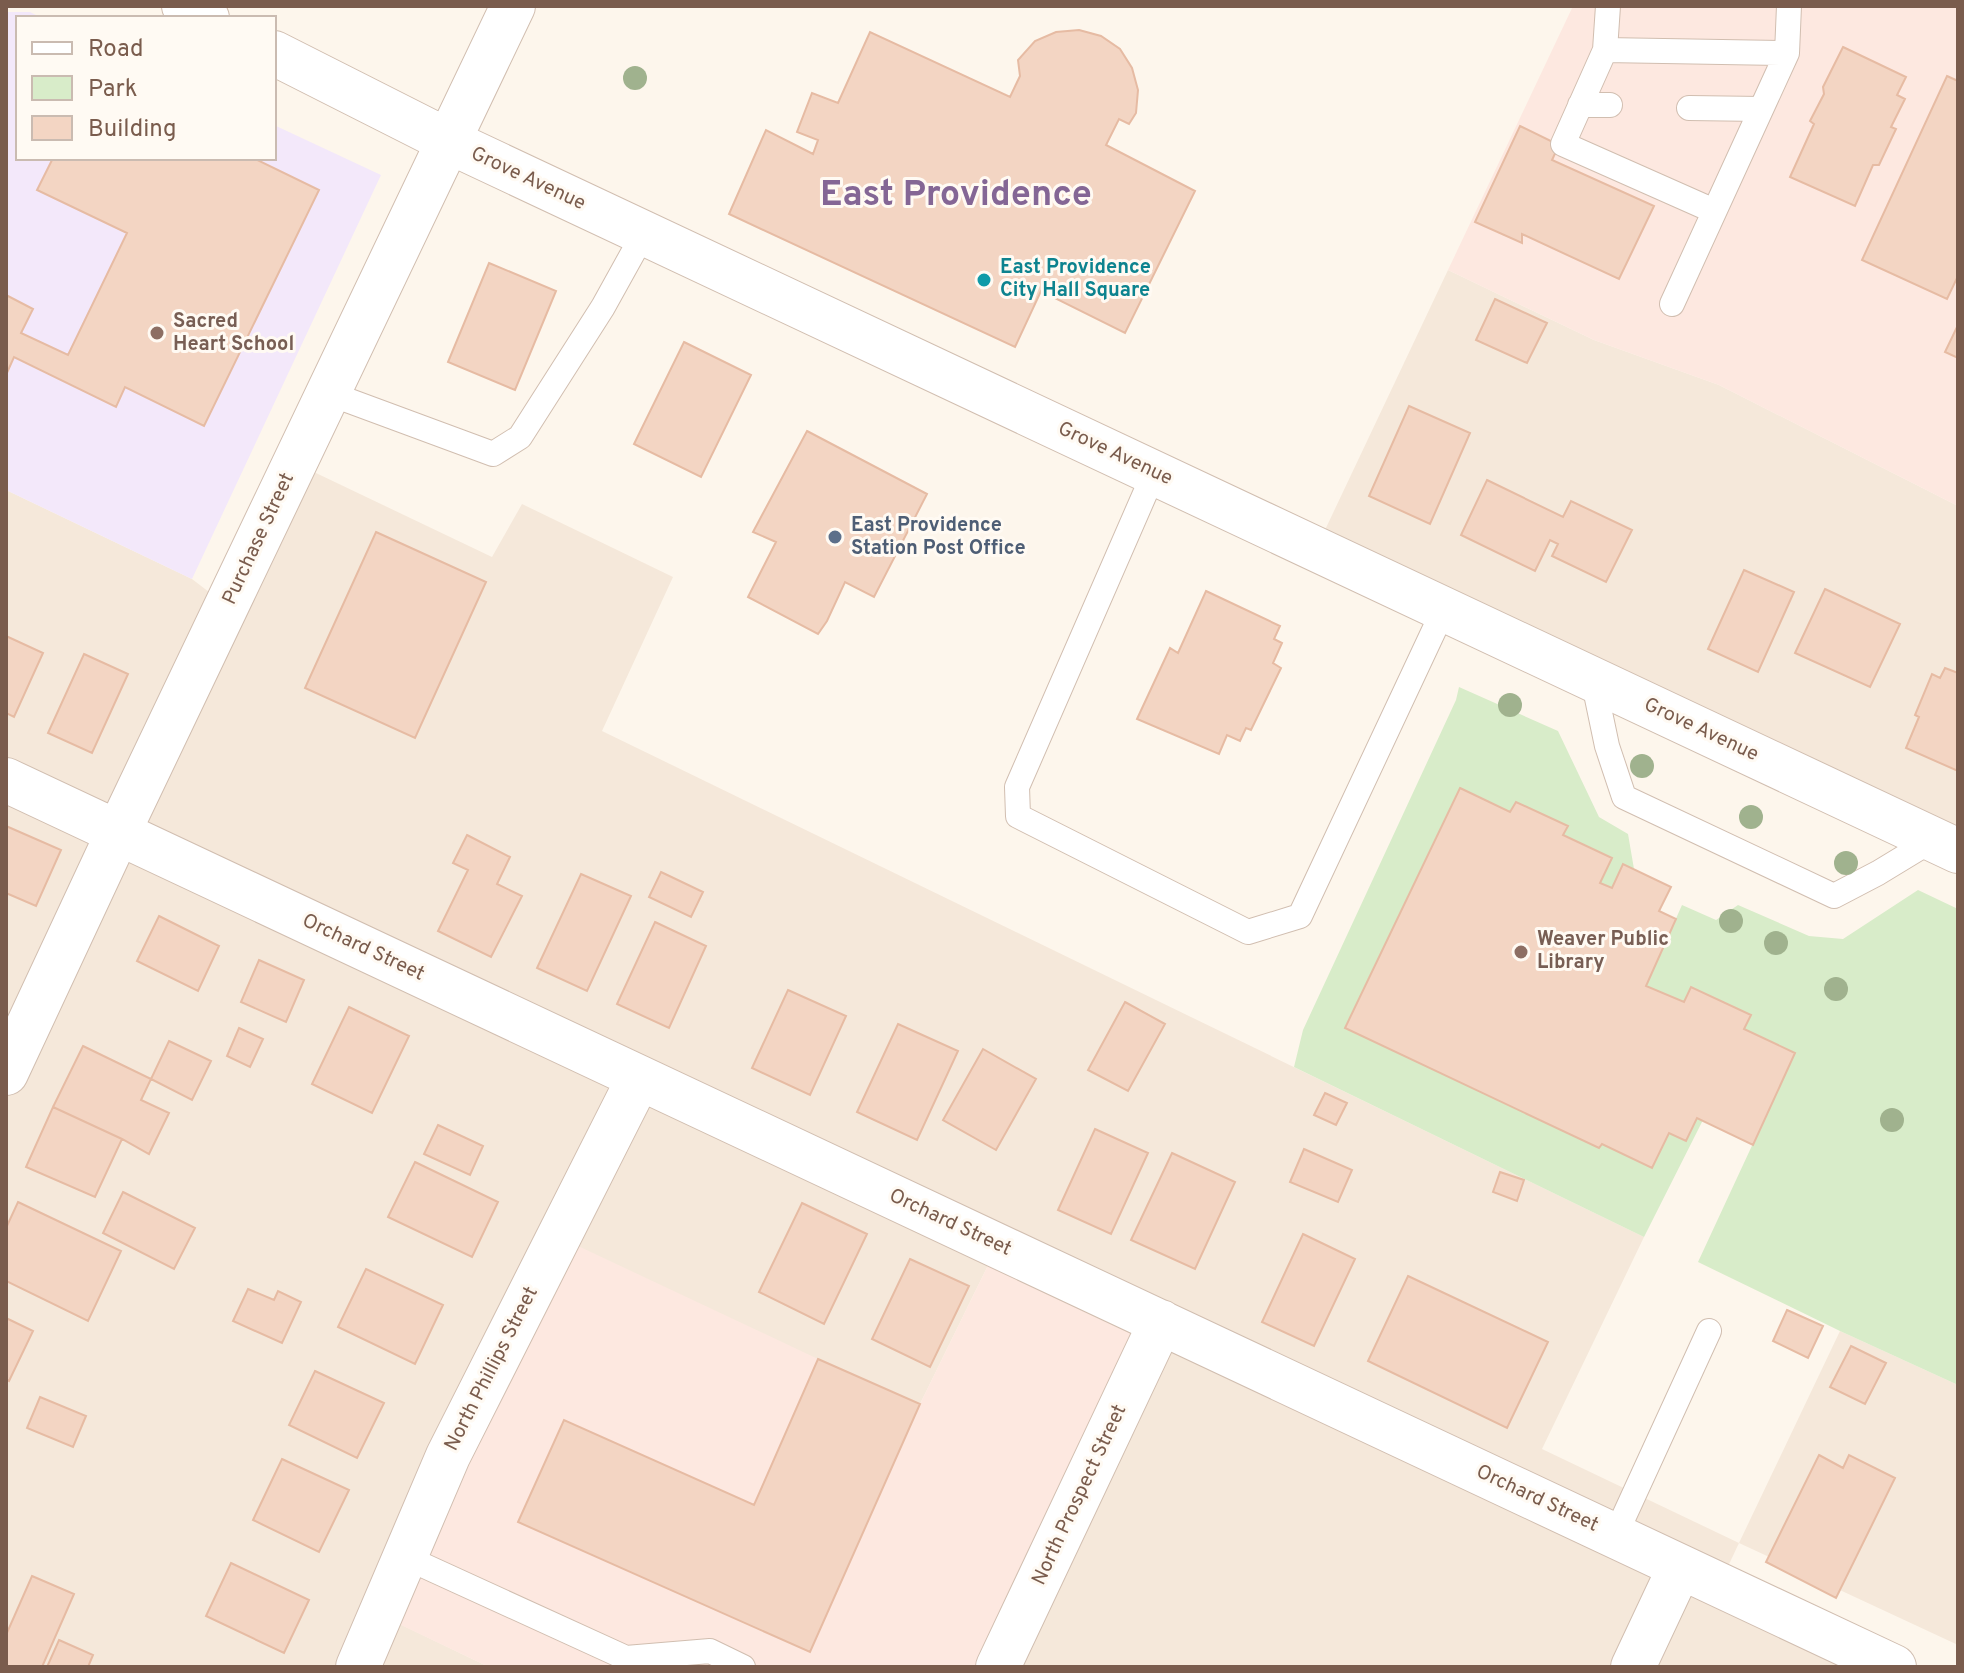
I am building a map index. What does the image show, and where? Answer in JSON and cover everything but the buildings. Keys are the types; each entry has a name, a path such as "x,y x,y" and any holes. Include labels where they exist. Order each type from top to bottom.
{"street":[{"path":"184,6 203,16"},
{"name":"Purchase Street","path":"6,1073 513,6"},
{"name":"Grove Avenue","path":"276,54 448,141 1946,845"},
{"name":"Orchard Street","path":"6,780 1894,1667"},
{"name":"North Phillips Street","path":"358,1667 448,1456 639,1078"},
{"name":"North Prospect Street","path":"998,1667 1161,1322"},
{"path":"1633,1667 1680,1567"}],"lane":[{"path":"1608,6 1605,50 1563,144 1714,211"},
{"path":"1672,304 1787,53 1789,6"},
{"path":"1605,50 1787,53"},
{"path":"1580,105 1610,105"},
{"path":"1689,108 1761,109"},
{"path":"328,393 493,454 520,437 603,307 644,233"},
{"path":"1154,473 1017,787 1018,816 1248,932 1300,916 1444,609"},
{"path":"1593,679 1607,746 1624,797 1834,896 1878,873 1946,845"},
{"path":"1615,1536 1709,1331"},
{"path":"405,1557 626,1658 710,1651 743,1667"}],"shaded area":[{"path":"1573,6 1958,6 1958,506 1719,385 1594,340 1448,270"},
{"name":"Sacred Heart School","path":"6,12 30,12 38,16 16,16 16,160 276,160 276,126 381,175 192,579 6,490"},
{"path":"1448,270 1594,340 1719,385 1958,506 1958,854 1316,549"},
{"path":"295,463 492,557 522,504 673,577 602,731 1644,1237 1542,1449 1739,1543 1715,1594 1866,1667 995,1667 996,1249 920,1404 818,1359 381,1615 489,1667 6,1667 6,490 192,579 226,605"},
{"path":"559,1237 920,1404 996,1249 1152,1325 995,1667 489,1667 380,1615"},
{"path":"1840,1331 1958,1385 1958,1645 1739,1543"}],"green space":[{"path":"1459,687 1558,731 1599,817 1628,834 1634,869 1623,865 1612,888 1600,883 1611,858 1563,835 1567,826 1516,802 1510,812 1460,788 1345,1027 1599,1148 1602,1144 1652,1168 1669,1133 1697,1118 1703,1120 1644,1237 1294,1067 1303,1030 1456,700"},
{"path":"1918,890 1958,909 1958,1385 1698,1262 1795,1053 1744,1029 1751,1015 1691,988 1684,1002 1646,986 1682,905 1716,920 1738,905 1809,936 1843,939"}],"place":[{"name":"East Providence City Hall Square","path":"984,280"},
{"name":"Sacred Heart School","path":"157,333"},
{"name":"East Providence Station Post Office","path":"835,537"},
{"name":"Weaver Public Library","path":"1521,952"}],"district":[{"name":"East Providence","path":"956,196"}]}
